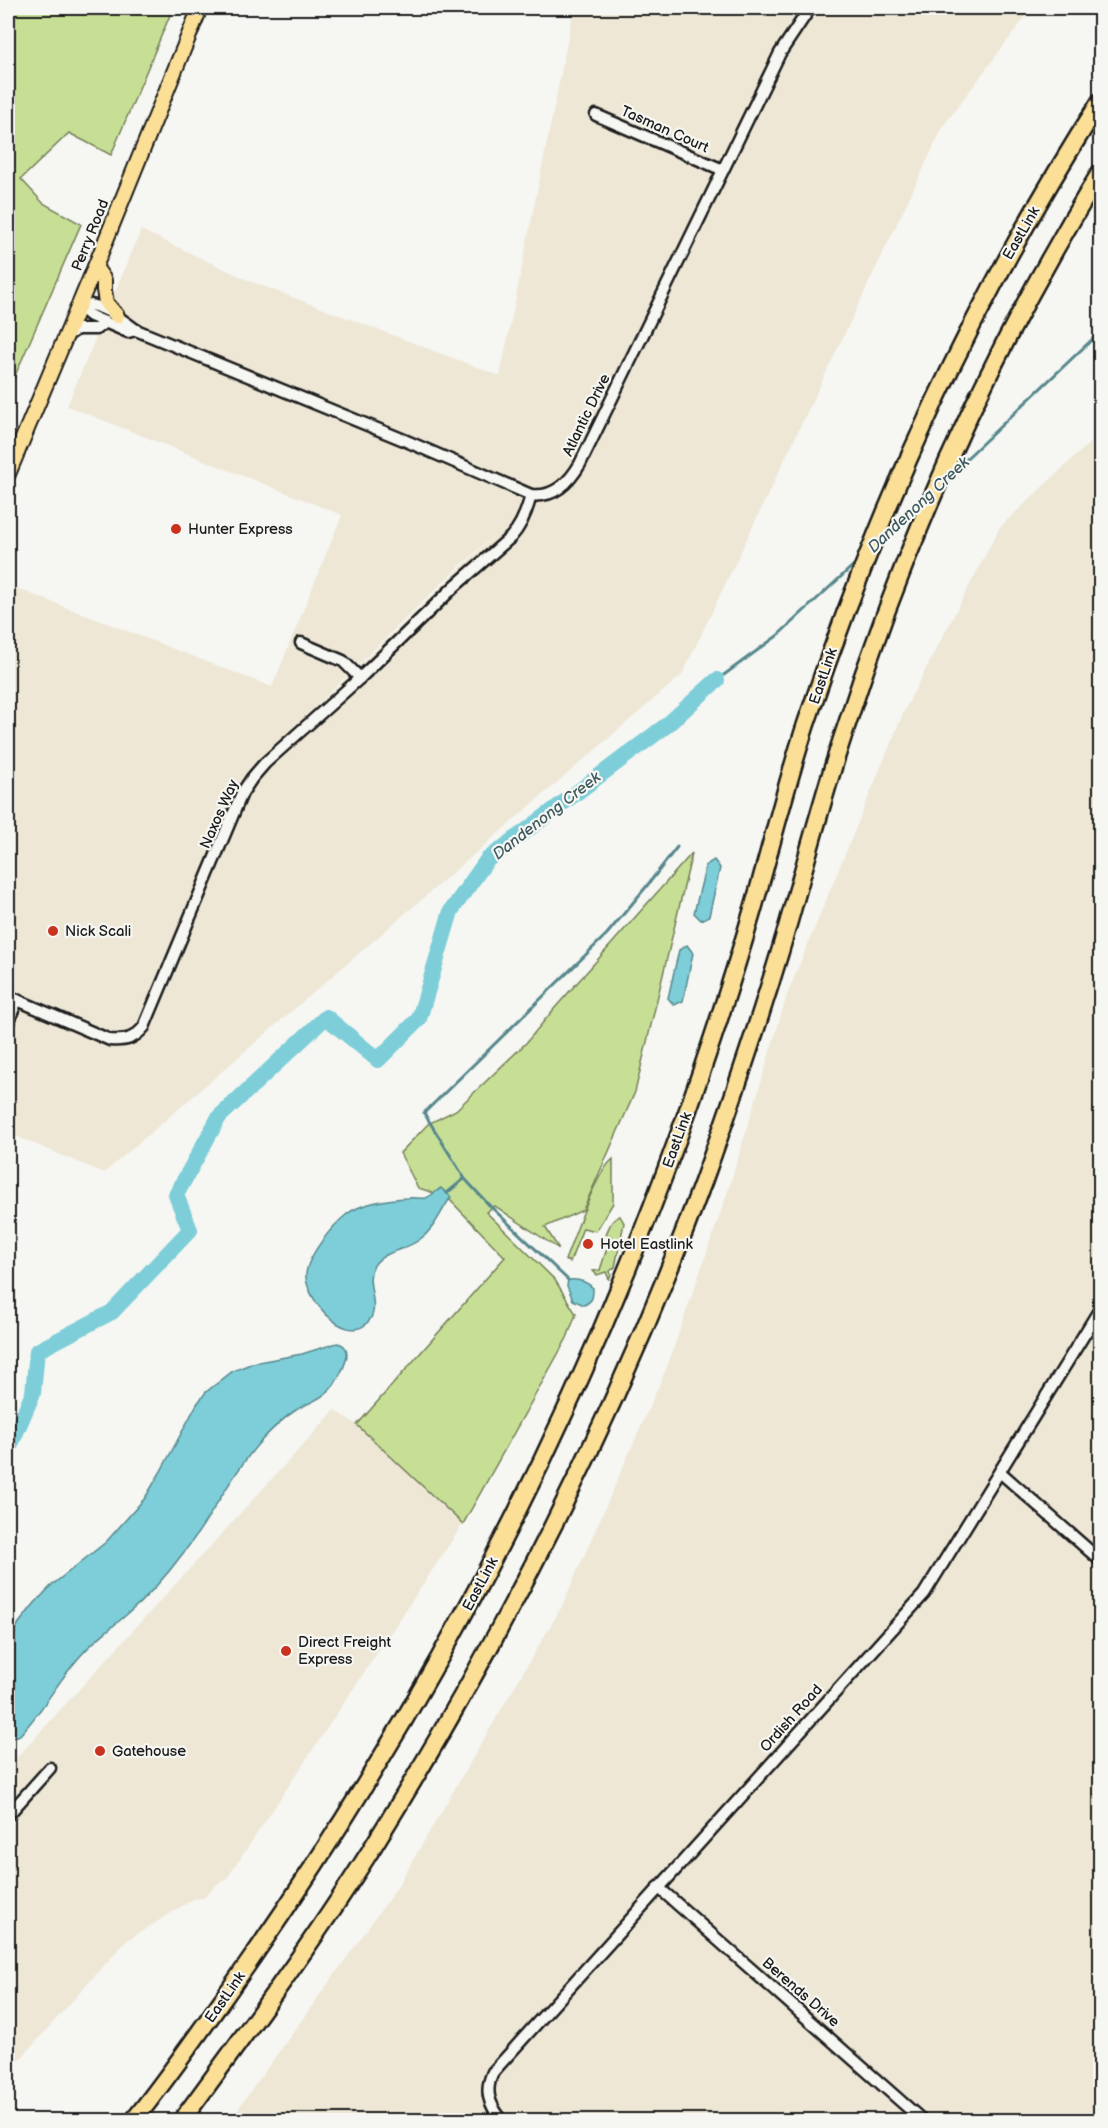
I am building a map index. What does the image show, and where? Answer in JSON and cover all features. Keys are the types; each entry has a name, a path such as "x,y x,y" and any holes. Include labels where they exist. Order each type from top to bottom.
{"highway":[{"name":"EastLink","path":"134,2121 263,1942 350,1811 455,1632 530,1486 616,1298 679,1135 723,1008 805,728 851,596 934,400 998,274 1060,165 1101,102"},
{"path":"182,2121 366,1857 444,1728 524,1584 608,1412 677,1249 723,1125 778,959 826,789 862,680 925,514 965,424 1037,280 1101,173"}],"main road":[{"name":"Perry Road","path":"8,474 200,8"},
{"path":"95,267 104,280 106,303 111,319"}],"street":[{"name":"Atlantic Drive","path":"531,495 552,494 573,475 780,53 810,8"},
{"name":"Tasman Court","path":"596,114 723,170"},
{"path":"79,304 92,304 111,319 136,330 531,495"},
{"path":"64,337 77,330 96,329 111,319"},
{"name":"Naxos Way","path":"12,998 110,1040 125,1041 137,1036 144,1027 242,793 265,763 360,678 454,586 518,530 531,495"},
{"path":"301,644 343,661 360,678"},
{"path":"8,1023 12,998"},
{"name":"Ordish Road","path":"502,2121 488,2098 488,2084 493,2072 924,1594 1101,1309"},
{"path":"1000,1472 1101,1560"},
{"path":"8,1815 50,1768"},
{"name":"Berends Drive","path":"658,1887 922,2121"}],"shaded area":[{"path":"574,8 1032,8 944,125 682,675 104,1173 8,1133 8,585 272,687 342,515 67,406 141,230 250,281 500,376","holes":["496,534 317,706 447,578"]},
{"path":"1100,433 1100,2120 230,2120 396,1889 562,1606 667,1367 728,1191 788,992 905,709 1000,527"},
{"path":"335,1410 357,1425 463,1524 226,1880 218,1883 204,1898 194,1899 126,1941 8,2073 8,1767"}],"green space":[{"path":"8,8 173,8 111,155 69,133 21,179 43,203 81,224 11,385 8,383"},
{"path":"692,853 635,1092 583,1210 545,1227 559,1249 495,1206 486,1212 555,1280 576,1314 567,1338 463,1524 357,1425 505,1257 447,1197 418,1188 400,1153 428,1124 456,1110 526,1043"},
{"path":"613,1159 613,1203 596,1231 583,1228 570,1262 565,1260 592,1192"},
{"path":"620,1216 624,1223 615,1267 610,1271 609,1279 606,1272 597,1275 593,1271 600,1270 611,1236 606,1234 613,1221"}],"water":[{"path":"714,860 720,868 709,916 701,920 694,913 706,865"},
{"path":"687,945 693,953 683,1001 674,1005 668,998 679,950"},
{"path":"441,1188 451,1197 425,1236 413,1244 388,1254 373,1267 370,1281 373,1311 366,1324 357,1329 347,1328 327,1315 311,1294 306,1274 311,1258 335,1226 347,1214 360,1207 392,1199 426,1198"},
{"path":"568,1280 582,1281 593,1288 591,1300 584,1305 573,1300 567,1286"},
{"path":"337,1343 343,1345 347,1355 334,1385 321,1397 286,1417 259,1443 239,1469 194,1539 164,1578 141,1602 84,1652 20,1735 8,1740 8,1642 19,1623 52,1585 106,1542 145,1498 197,1404 206,1392 233,1371 253,1363 302,1354"}],"waterway":[{"name":"Dandenong Creek","path":"951,473 1100,332"},
{"name":"Dandenong Creek","path":"884,537 925,498"},
{"name":"Dandenong Creek","path":"717,680 777,636 859,560"},
{"name":"Dandenong Creek","path":"8,1451 33,1393 37,1351 112,1312 190,1230 176,1195 219,1117 326,1017 378,1060 419,1019 451,911 487,860 667,725 717,680"},
{"path":"568,1280 465,1179 424,1113 607,934 677,847"},
{"path":"447,1193 464,1179"}],"place":[{"name":"Hunter Express","path":"176,529"},
{"name":"Nick Scali","path":"53,931"},
{"name":"Hotel Eastlink","path":"588,1244"},
{"name":"Direct Freight Express","path":"286,1651"},
{"name":"Gatehouse","path":"100,1751"}]}
